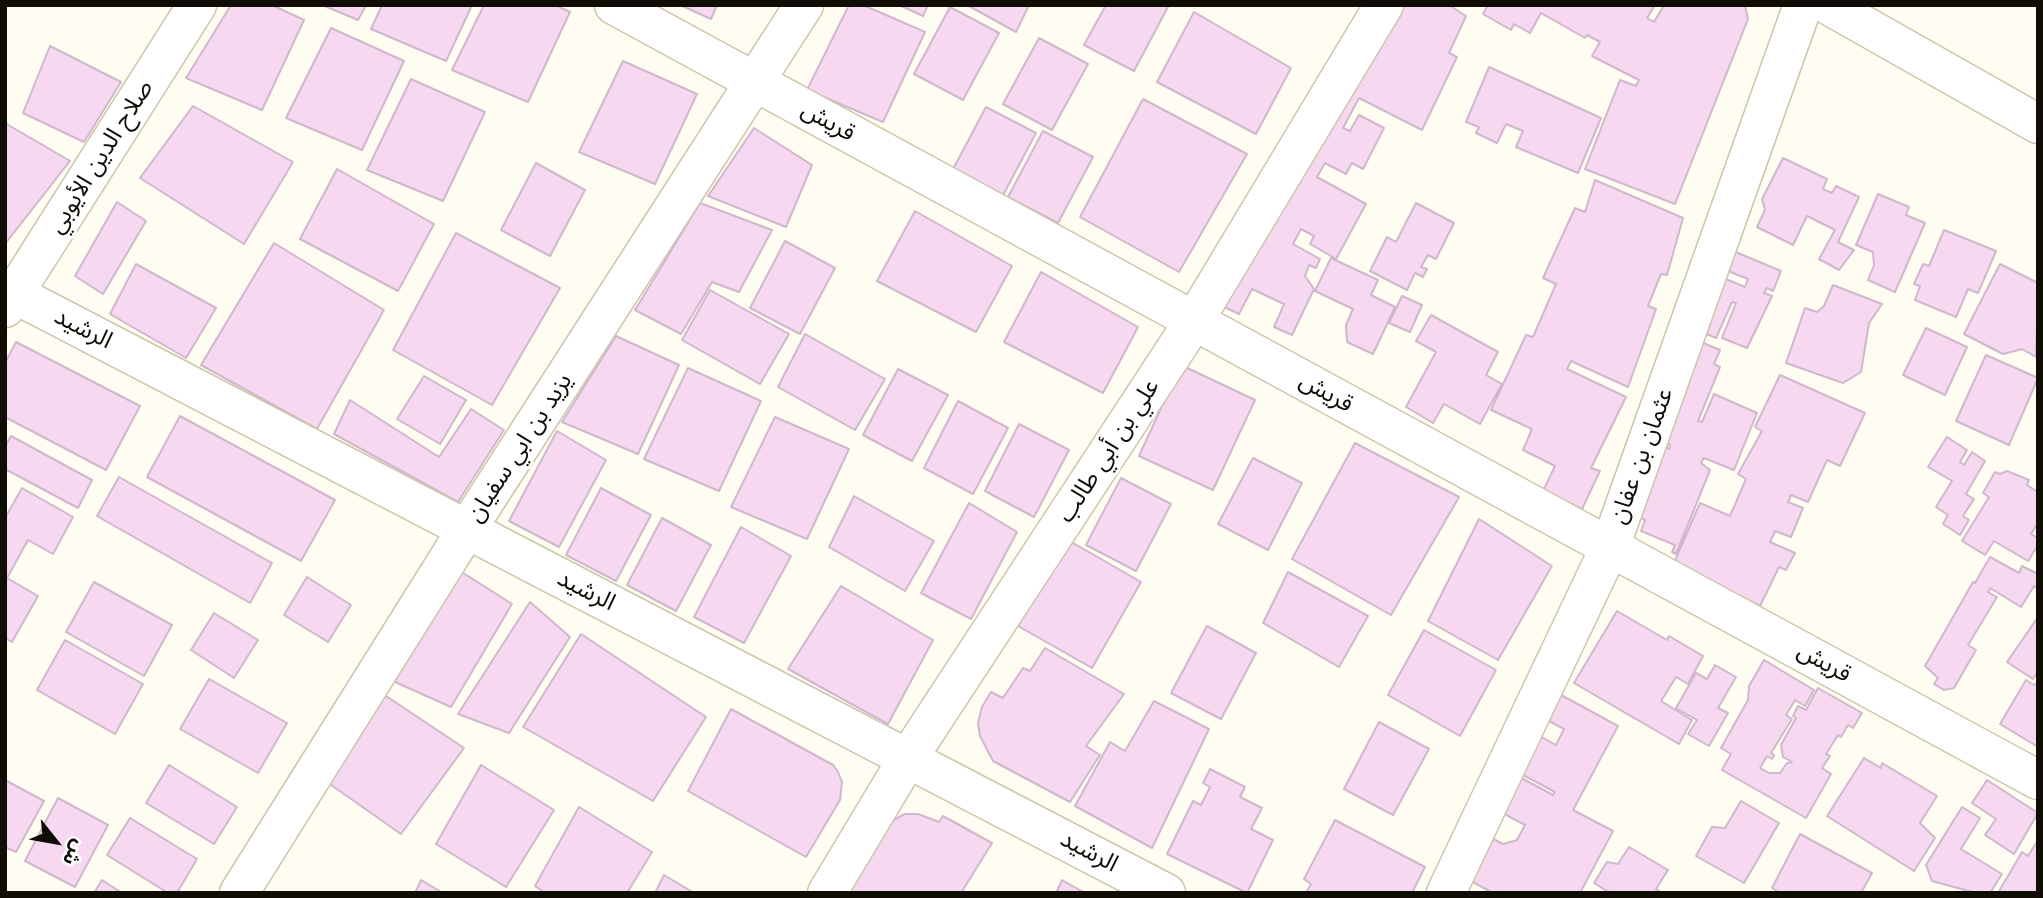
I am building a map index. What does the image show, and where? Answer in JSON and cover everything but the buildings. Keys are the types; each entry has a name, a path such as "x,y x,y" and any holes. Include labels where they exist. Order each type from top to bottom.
{"street":[{"name":"صلاح الدين الأيوبي","path":"8,297 197,5"},
{"name":"قريش","path":"614,5 2038,780"},
{"name":"يزيد بن ابي سفيان","path":"239,893 467,529 804,5"},
{"name":"علي بن أبي طالب","path":"827,893 908,758 1194,321 1384,5"},
{"name":"عثمان بن عفان","path":"1446,893 1609,547 1803,5"},
{"path":"1828,5 2038,124"},
{"name":"الرشيد","path":"8,297 467,529 1166,893"}]}
